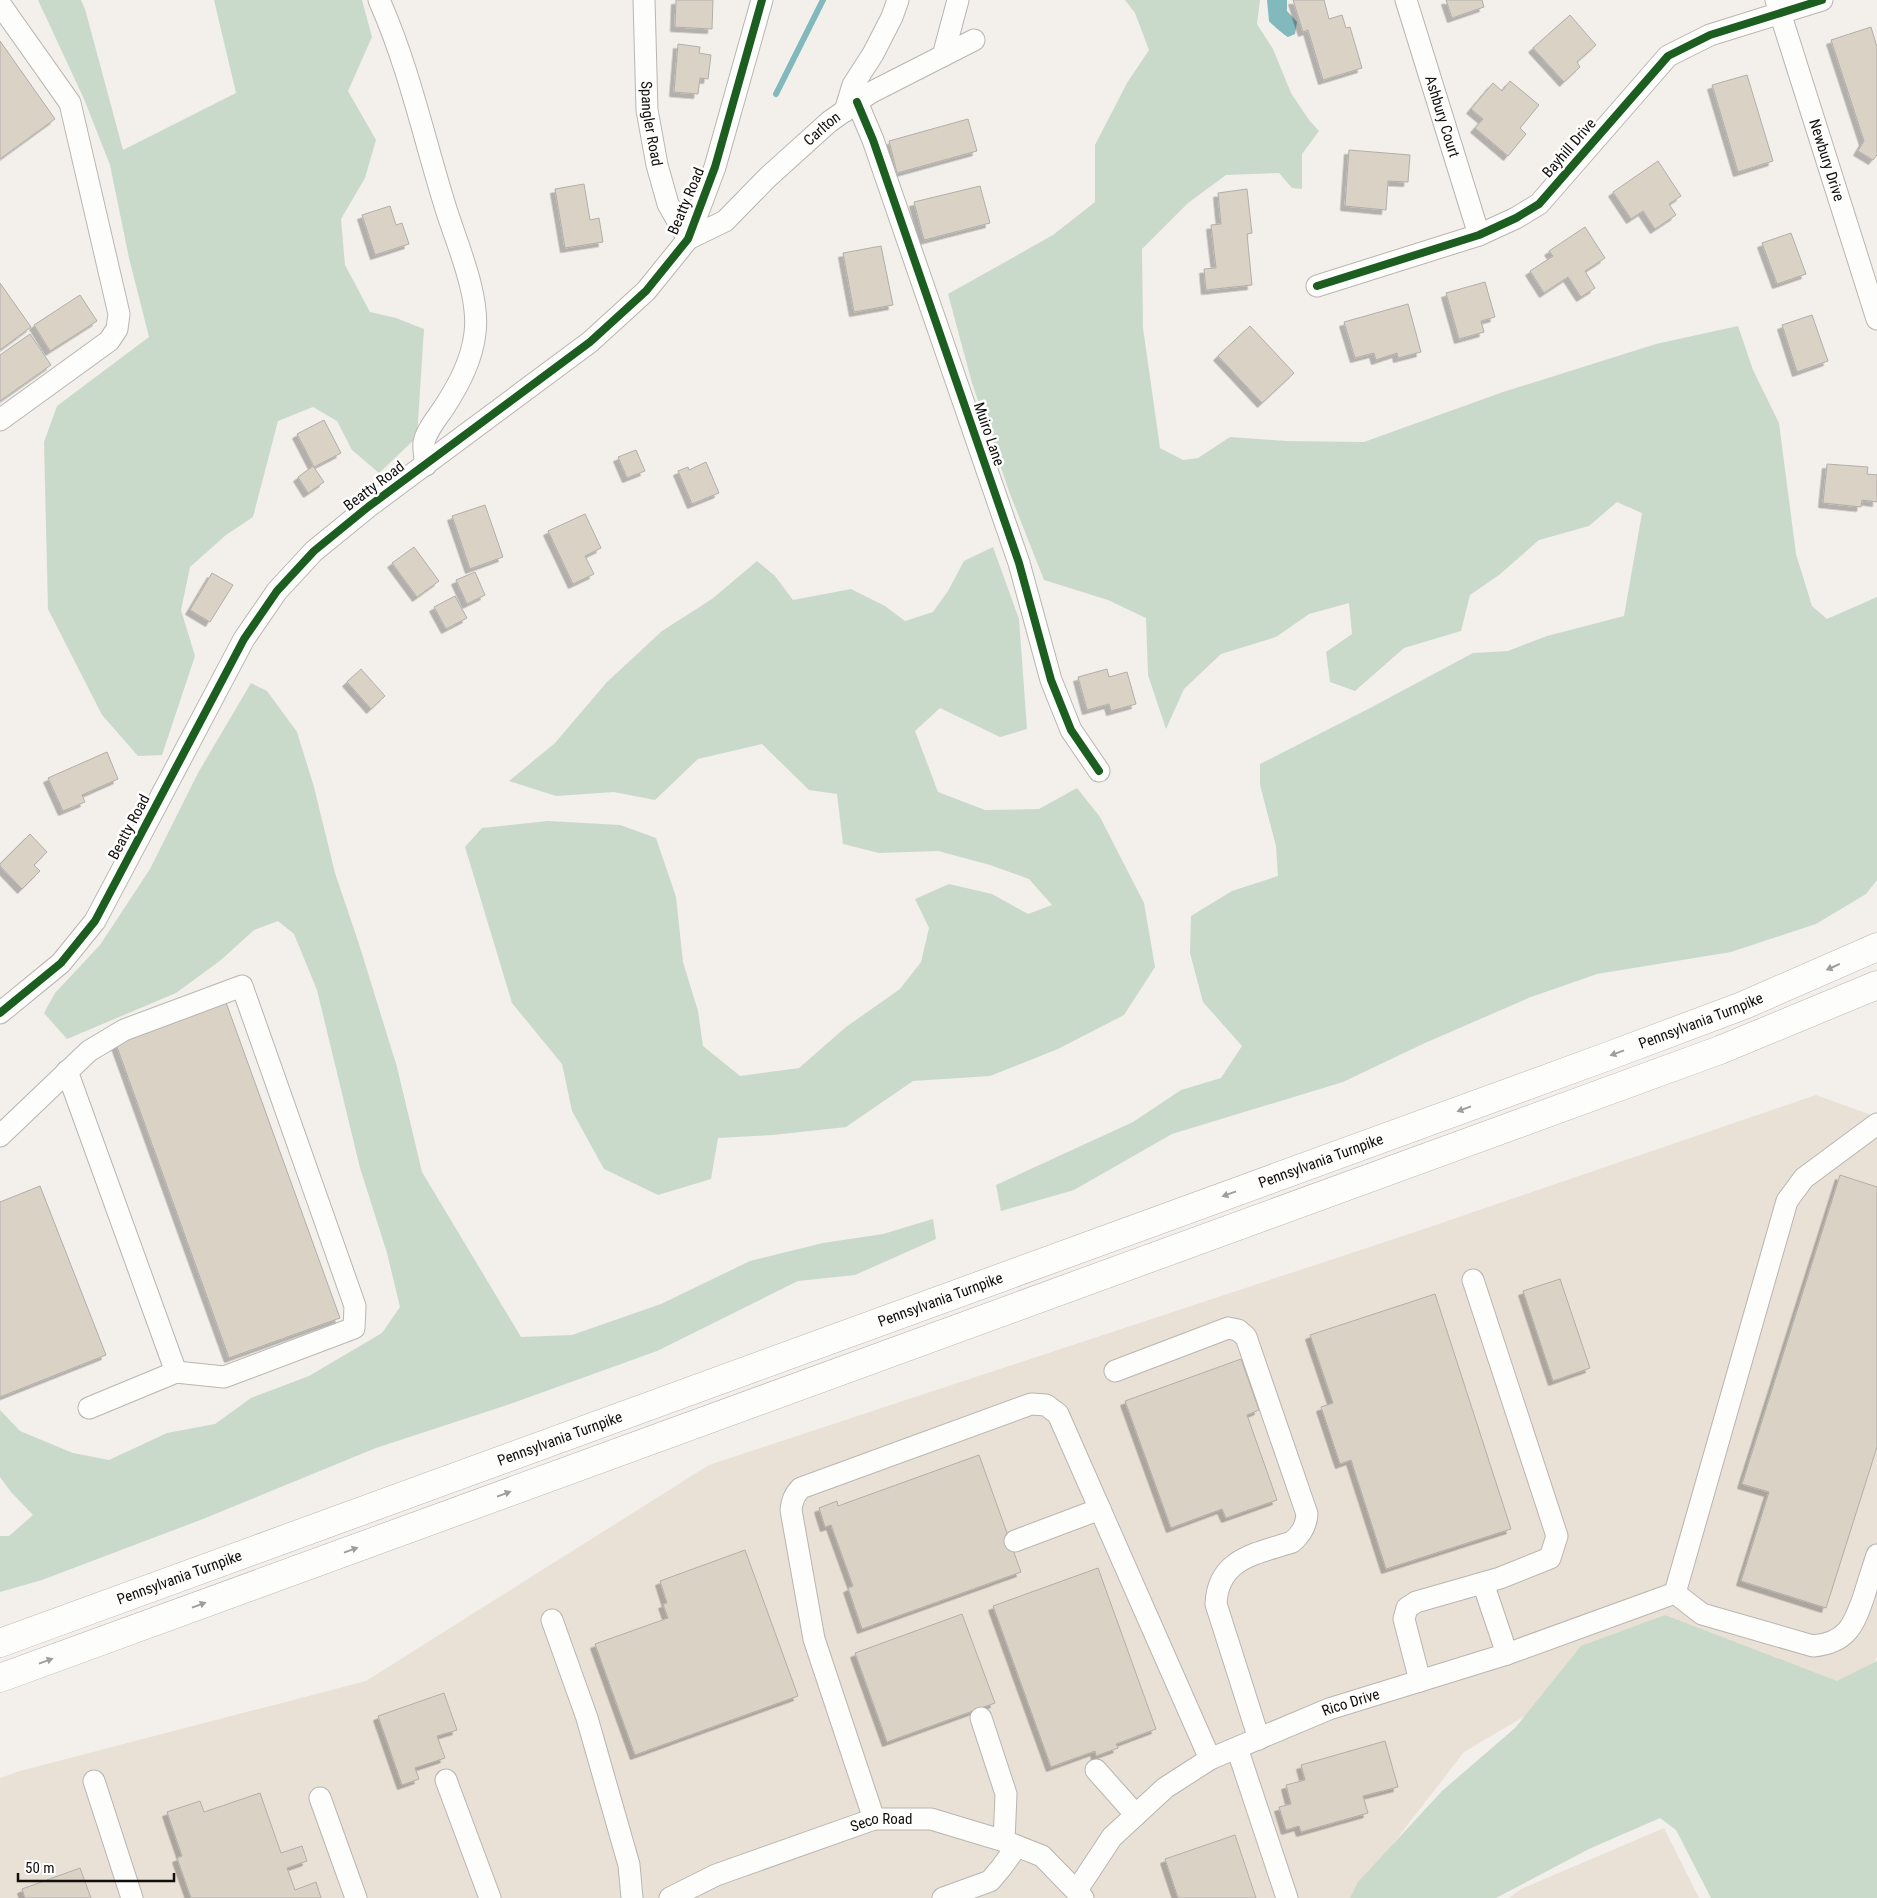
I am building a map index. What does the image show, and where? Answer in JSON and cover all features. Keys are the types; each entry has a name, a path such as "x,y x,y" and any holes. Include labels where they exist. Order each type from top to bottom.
{"highway":[{"name":"Pennsylvania Turnpike","path":"0,1642 1742,1006 1877,947"},
{"path":"0,1678 1702,1057 1877,985"}],"street":[{"path":"379,0 407,73 445,208 469,283 474,311 475,332 469,358 458,384 432,425 424,442 426,465"},
{"name":"Spangler Road","path":"644,0 647,110 657,165 668,204 688,239"},
{"name":"Beatty Road","path":"0,1013 61,962 95,921 244,639 277,591 314,551 368,507 590,342 646,291 688,239 716,167 762,0"},
{"path":"851,106 853,85 873,54 892,17 898,0"},
{"path":"943,56 958,0"},
{"name":"Ashbury Court","path":"1406,0 1479,235"},
{"name":"Bayhill Drive","path":"1317,286 1479,235 1516,218 1538,204 1668,56 1710,35 1778,6 1822,0"},
{"path":"0,4 70,104 119,314 117,329 109,341 0,420"},
{"name":"Newbury Drive","path":"1778,6 1877,319"},
{"name":"Carlton","path":"688,239 725,220 767,178 829,122 851,106 870,93 974,40"},
{"name":"Muiro Lane","path":"851,106 873,140 1015,554 1051,680 1071,730 1099,771"},
{"path":"0,1136 89,1050 124,1030 242,986 355,1306 354,1328 224,1376 176,1372 89,1408"},
{"path":"67,1071 176,1372"},
{"path":"1877,1124 1804,1178 1787,1201 1675,1594 1702,1614 1813,1646 1826,1645 1843,1636 1856,1621 1877,1555"},
{"path":"1420,1680 1404,1619 1407,1608 1416,1602 1483,1582 1550,1558 1557,1536 1473,1280"},
{"path":"1115,1371 1228,1328 1238,1330 1246,1337 1307,1514 1304,1530 1299,1537 1292,1542 1237,1561 1224,1574 1217,1591 1216,1604 1259,1739"},
{"path":"874,1819 814,1639 791,1510 795,1494 801,1488 1031,1404 1039,1404 1053,1409 1058,1414 1210,1759"},
{"path":"1014,1541 1100,1509"},
{"path":"1483,1582 1507,1654"},
{"name":"Rico Drive","path":"1080,1894 1112,1837 1165,1788 1210,1759 1329,1709 1507,1654 1675,1594"},
{"path":"552,1620 586,1718 630,1865 632,1898"},
{"path":"943,1898 990,1881 1002,1868 1010,1843 1006,1794 981,1718"},
{"path":"1237,1748 1287,1898"},
{"path":"1096,1770 1136,1815"},
{"path":"446,1780 490,1898"},
{"path":"94,1781 132,1898"},
{"path":"320,1798 356,1898"},
{"name":"Seco Road","path":"670,1898 716,1875 874,1819 931,1819 1010,1843 1042,1856 1080,1894"}],"shaded area":[{"path":"1816,1095 1877,1117 1877,1656 1860,1704 1646,1644 1464,1752 1372,1871 1369,1898 0,1898 0,1778 20,1771 366,1681 709,1465 1415,1232"},
{"path":"1664,1828 1699,1898 1509,1898 1521,1889"}],"green space":[{"path":"38,0 81,0 123,150 236,93 214,0 362,0 372,37 348,91 376,140 365,178 341,219 345,265 370,312 396,318 424,329 417,437 379,473 352,450 337,421 313,407 278,421 253,517 226,535 190,567 181,610 195,656 162,755 138,756 102,715 48,609 44,442 57,406 149,337 129,258 110,165 84,99"},
{"path":"1125,0 1260,0 1257,24 1273,49 1291,93 1309,120 1319,131 1302,154 1302,189 1292,188 1279,173 1226,175 1188,203 1142,249 1143,328 1160,448 1183,460 1198,458 1230,437 1286,441 1364,442 1503,392 1656,344 1738,326 1753,370 1779,423 1796,554 1812,606 1827,619 1877,597 1877,880 1866,894 1816,924 1731,952 1597,974 1531,997 1425,1043 1343,1082 1172,1134 1074,1190 1001,1211 996,1185 1133,1122 1181,1090 1221,1078 1242,1046 1203,1002 1190,953 1191,916 1232,891 1278,876 1276,846 1260,785 1260,764 1473,653 1508,651 1547,636 1624,616 1642,513 1617,502 1589,526 1539,540 1499,575 1470,595 1461,631 1404,648 1355,691 1330,682 1326,652 1352,634 1349,603 1309,614 1276,637 1221,654 1184,689 1166,729 1148,675 1146,618 1108,600 1044,580 1010,494 972,383 948,294 1053,235 1095,202 1095,145 1127,83 1149,50 1135,13"},
{"path":"993,547 1019,619 1027,729 1000,737 940,708 915,731 938,792 985,810 1039,809 1077,788 1100,817 1144,903 1155,967 1124,1015 1058,1049 990,1076 913,1081 846,1127 773,1135 718,1138 711,1179 658,1195 604,1169 572,1111 562,1064 512,1003 465,847 482,828 548,821 620,825 656,838 676,897 683,962 698,1011 703,1046 740,1076 799,1068 846,1027 900,989 921,962 929,928 915,899 949,884 992,894 1028,914 1052,905 1029,879 990,865 938,851 879,853 843,844 837,794 809,790 762,744 698,759 655,800 614,792 556,796 509,781 555,743 607,682 662,631 712,599 757,561 775,576 793,600 851,589 885,606 905,621 933,612 948,591 964,561"},
{"path":"251,683 267,691 297,732 314,787 335,873 397,1067 422,1172 521,1337 572,1335 661,1304 750,1261 823,1243 883,1234 933,1219 936,1239 855,1275 798,1281 657,1351 507,1405 376,1448 203,1519 42,1580 0,1592 0,1536 9,1536 33,1515 11,1492 0,1477 0,1410 20,1431 73,1453 109,1460 167,1433 215,1424 251,1398 309,1376 382,1333 400,1307 387,1253 360,1168 317,990 294,934 278,921 254,930 221,960 176,993 67,1039 44,1013 55,993 100,945 150,869 198,773"},
{"path":"1665,1615 1837,1681 1877,1661 1877,1898 1711,1898 1676,1830 1660,1818 1589,1849 1496,1898 1350,1898 1358,1882 1442,1791 1515,1728 1581,1646"}],"water":[{"path":"1267,0 1287,0 1287,11 1297,22 1295,34 1288,37 1269,21"}],"building":[{"path":"676,0 713,0 712,29 675,27"},
{"path":"1293,0 1324,0 1329,19 1342,15 1346,28 1350,27 1362,68 1323,80 1308,30 1303,32"},
{"path":"1446,0 1482,0 1484,7 1452,18"},
{"path":"1570,15 1596,45 1577,62 1580,67 1564,82 1533,48"},
{"path":"1871,27 1877,47 1877,155 1873,160 1858,151 1864,141 1831,40"},
{"path":"0,41 55,119 0,159"},
{"path":"678,44 700,47 699,53 711,55 708,79 700,78 698,94 674,92"},
{"path":"1747,75 1773,161 1738,172 1712,85"},
{"path":"1510,81 1539,105 1520,128 1526,134 1508,156 1475,128 1483,119 1471,109 1493,83 1502,91"},
{"path":"968,119 977,151 897,173 889,141"},
{"path":"1349,150 1410,155 1408,182 1388,181 1386,210 1345,206"},
{"path":"1658,161 1681,196 1669,204 1676,215 1655,229 1643,211 1631,219 1613,192"},
{"path":"584,184 590,220 599,218 603,242 565,248 555,189"},
{"path":"980,186 990,223 924,240 914,202"},
{"path":"1247,189 1252,233 1247,234 1252,285 1206,290 1204,269 1216,268 1211,225 1221,224 1218,193"},
{"path":"390,206 396,225 402,223 409,244 375,255 362,215"},
{"path":"1585,227 1605,258 1585,271 1595,288 1581,297 1568,277 1544,293 1530,271 1553,256 1549,251"},
{"path":"1791,233 1806,274 1777,284 1762,243"},
{"path":"881,246 893,305 854,312 843,253"},
{"path":"1485,282 1495,317 1481,321 1484,332 1459,339 1446,293"},
{"path":"0,283 31,327 0,350"},
{"path":"80,295 97,321 50,351 34,325"},
{"path":"1408,304 1421,352 1398,358 1397,353 1376,360 1374,353 1355,358 1344,322"},
{"path":"1812,315 1828,361 1797,372 1782,325"},
{"path":"1250,326 1294,373 1262,403 1218,356"},
{"path":"30,334 51,365 0,401 0,355"},
{"path":"324,420 341,453 314,467 297,434"},
{"path":"636,450 645,471 627,478 618,457"},
{"path":"706,462 719,493 692,504 678,471 688,467 689,470"},
{"path":"1827,464 1868,467 1867,474 1877,475 1877,502 1862,500 1861,507 1823,503"},
{"path":"313,466 324,482 308,493 298,477"},
{"path":"485,505 503,557 470,569 452,516"},
{"path":"585,514 601,548 585,556 594,574 573,584 548,531"},
{"path":"414,547 439,581 417,597 392,563"},
{"path":"475,572 485,595 467,604 456,580"},
{"path":"212,573 233,585 210,622 190,610"},
{"path":"455,596 467,618 446,629 434,607"},
{"path":"361,669 385,696 371,709 347,682"},
{"path":"1107,669 1109,677 1127,672 1136,704 1111,711 1109,704 1087,710 1078,677"},
{"path":"107,752 118,779 82,795 85,802 63,811 48,778"},
{"path":"30,834 47,852 34,865 40,871 22,889 0,864"},
{"path":"224,997 340,1318 229,1358 113,1036"},
{"path":"1840,1175 1877,1187 1877,1447 1826,1608 1741,1581 1769,1492 1742,1484"},
{"path":"40,1186 106,1355 0,1397 0,1202"},
{"path":"1560,1279 1590,1368 1553,1381 1523,1291"},
{"path":"1435,1294 1511,1529 1386,1569 1351,1460 1340,1464 1321,1407 1333,1403 1310,1335"},
{"path":"1241,1359 1259,1410 1247,1415 1277,1500 1226,1518 1222,1509 1171,1528 1125,1401"},
{"path":"979,1455 1021,1572 862,1629 848,1588 853,1586 831,1525 825,1527 819,1508 837,1501 838,1506"},
{"path":"745,1550 798,1696 635,1755 595,1644 668,1618 663,1604 667,1603 660,1581"},
{"path":"1098,1568 1156,1729 1116,1744 1118,1748 1096,1756 1095,1751 1051,1767 993,1606"},
{"path":"962,1614 995,1703 887,1742 855,1653"},
{"path":"444,1693 457,1730 437,1736 445,1758 415,1768 419,1779 402,1785 378,1716"},
{"path":"1385,1741 1398,1787 1363,1796 1368,1813 1301,1832 1299,1826 1286,1830 1279,1807 1291,1804 1286,1785 1305,1780 1301,1765"},
{"path":"260,1793 281,1853 302,1846 307,1861 287,1868 295,1890 316,1882 321,1898 191,1898 177,1858 182,1856 167,1812 200,1801 204,1812"},
{"path":"1235,1835 1256,1898 1178,1898 1165,1859"},
{"path":"80,1868 91,1898 25,1898 22,1889"}],"waterway":[{"path":"776,94 823,0"}],"cycle path":[{"path":"0,1013 61,963 95,921 244,639 277,591 314,551 368,507 590,342 646,291 688,239 715,167 762,0"},
{"path":"1317,286 1479,235 1516,218 1539,204 1668,56 1710,35 1822,0"},
{"path":"857,102 873,140 1019,563 1051,680 1071,730 1099,771"}]}
